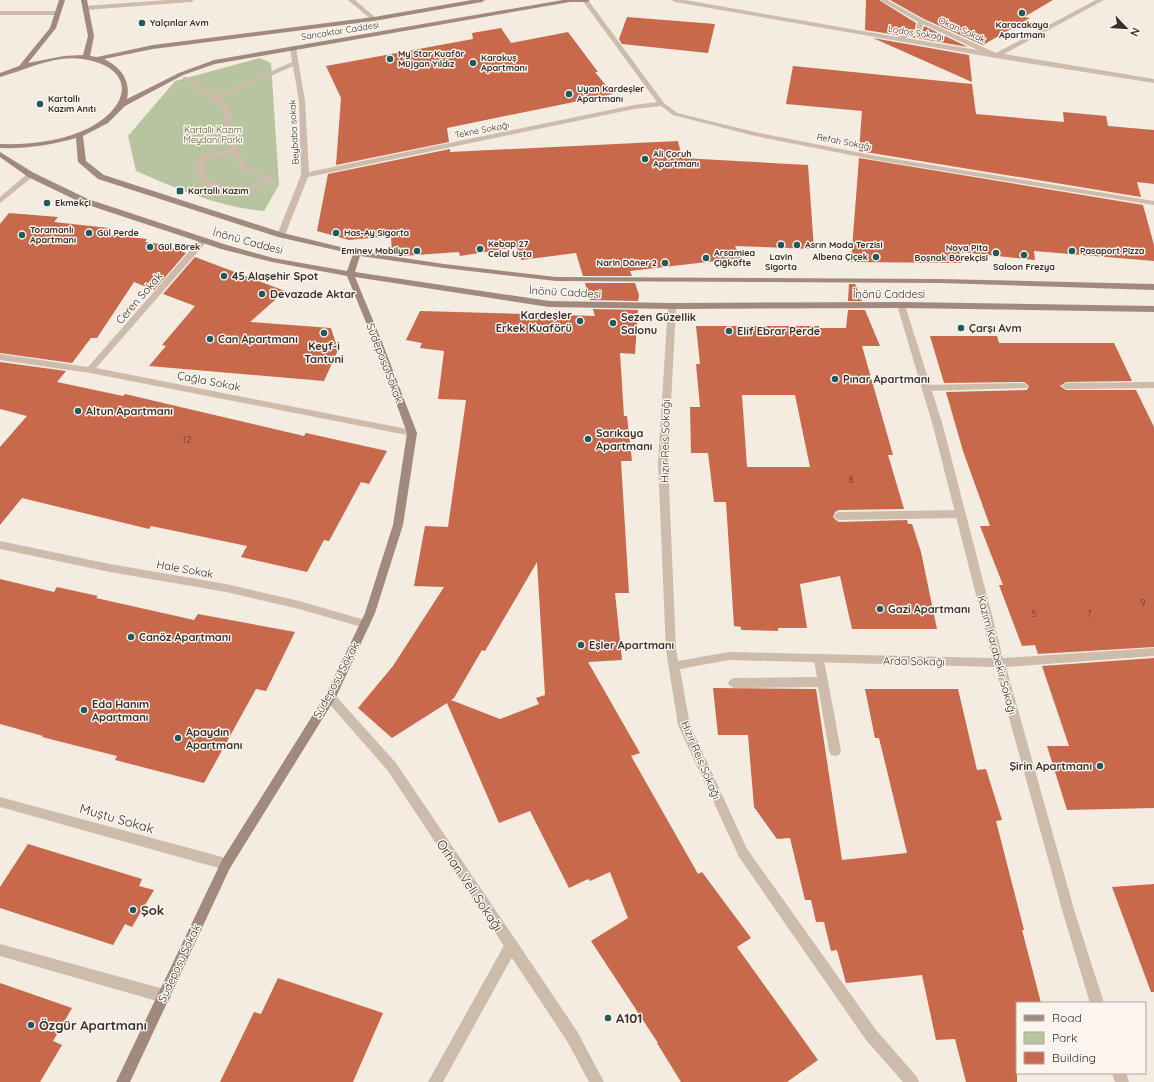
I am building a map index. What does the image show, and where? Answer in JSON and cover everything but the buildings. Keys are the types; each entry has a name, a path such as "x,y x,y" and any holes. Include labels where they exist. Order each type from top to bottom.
{"street":[{"path":"21,66 53,28 62,0"},
{"path":"84,0 91,36 86,58"},
{"path":"85,8 191,0"},
{"path":"351,0 374,19"},
{"name":"Sancaktar Caddesi","path":"97,60 153,47 374,19 482,0"},
{"name":"Sancaktar Caddesi","path":"123,104 182,74 214,62 567,0 586,0"},
{"name":"Refah Sokağı","path":"586,0 662,104 675,114 755,134 876,158 1154,202"},
{"name":"Lodos Sokağı","path":"675,0 996,56 1154,81"},
{"name":"Okan Sokak","path":"883,0 921,22 996,56"},
{"path":"996,56 1101,0"},
{"path":"0,12 58,13"},
{"path":"897,39 919,32 921,22"},
{"name":"Beybaba sokak","path":"280,236 305,175 302,101 293,48"},
{"path":"0,75 21,66 36,62 62,58 86,58 111,65 118,70 126,86 123,104 111,117 79,135 32,146 0,146"},
{"path":"215,98 295,63"},
{"path":"185,78 225,106 235,150 244,168 272,181 245,189 217,188 202,178 201,163 206,157 235,150"},
{"name":"Tekne Sokağı","path":"305,175 634,107 662,104"},
{"name":"İnönü Caddesi","path":"79,135 82,162 101,177 280,236 357,253 444,266 556,279 940,280 1154,287"},
{"name":"İnönü Caddesi","path":"0,154 32,175 85,200 204,240 272,260 350,274 549,304 672,306 901,305 1154,309"},
{"path":"0,201 32,175"},
{"name":"Ceren Sokak","path":"90,370 204,240"},
{"path":"350,274 357,253"},
{"name":"Sudeposu Sokak","path":"123,1082 226,864 330,697 370,613 398,525 412,433 378,342 350,274"},
{"name":"Kazım Karabekir Sokağı","path":"901,305 926,388 999,663 1069,913 1097,1002"},
{"name":"Hızır Reis Sokağı","path":"672,306 663,462 672,650 684,725 743,853 871,1035 912,1082"},
{"name":"Çağla Sokak","path":"0,357 90,370 412,433"},
{"path":"1066,386 1154,385"},
{"path":"926,388 1024,386"},
{"path":"839,516 960,514"},
{"name":"Hale Sokak","path":"0,545 110,568 226,588 299,605 365,624"},
{"name":"Arda Sokağı","path":"674,666 729,656 819,660 999,663 1154,652"},
{"path":"819,660 835,751"},
{"path":"734,683 823,682"},
{"name":"Orhan Veli Sokağı","path":"330,697 392,767 572,1036 597,1082"},
{"name":"Muştu Sokak","path":"0,802 226,864"},
{"path":"435,1082 511,946"},
{"path":"0,950 164,996"}],"green space":[{"name":"Kartallı Kazım Meydanı Parkı","path":"260,58 271,63 279,185 264,211 231,206 198,196 136,171 128,136 175,81"}],"place":[{"name":"Karacakaya Apartmanı","path":"1022,13"},
{"name":"Yalçınlar Avm","path":"142,23"},
{"name":"My Star Kuaför Müjgan Yıldız","path":"390,59"},
{"name":"Karakuş Apartmanı","path":"473,63"},
{"name":"Uyan Kardeşler Apartmanı","path":"569,94"},
{"name":"Kartallı Kazım Anıtı","path":"40,104"},
{"name":"Ali Çoruh Apartmanı","path":"645,159"},
{"name":"Kartallı Kazım","path":"180,191"},
{"name":"Ekmekçi","path":"47,203"},
{"name":"Gül Perde","path":"89,233"},
{"name":"Has-Ay Sigorta","path":"336,233"},
{"name":"Toramanlı Apartmanı","path":"22,235"},
{"name":"Lavin Sigorta","path":"781,245"},
{"name":"Asrın Moda Terzisi","path":"797,245"},
{"name":"Gül Börek","path":"150,247"},
{"name":"Kebap 27 Celal Usta","path":"480,249"},
{"name":"Eminev Mobilya","path":"417,251"},
{"name":"Pasaport Pizza","path":"1072,251"},
{"name":"Nova Pita Boşnak Börekçisi","path":"996,253"},
{"name":"Saloon Frezya","path":"1024,255"},
{"name":"Albena Çiçek","path":"876,257"},
{"name":"Arsamiea Çiğköfte","path":"706,258"},
{"name":"Narin Döner 2","path":"665,263"},
{"name":"45 Alaşehir Spot","path":"224,276"},
{"name":"Devazade Aktar","path":"262,294"},
{"name":"Kardeşler Erkek Kuaförü","path":"580,321"},
{"name":"Sezen Güzellik Salonu","path":"613,323"},
{"name":"Çarşı Avm","path":"961,328"},
{"name":"Elif Ebrar Perde","path":"729,331"},
{"name":"Keyf-i Tantuni","path":"324,333"},
{"name":"Can Apartmanı","path":"210,339"},
{"name":"Pınar Apartmanı","path":"835,379"},
{"name":"Altun Apartmanı","path":"78,411"},
{"name":"Sarıkaya Apartmanı","path":"588,439"},
{"name":"Gazi Apartmanı","path":"880,609"},
{"name":"Canöz Apartmanı","path":"131,637"},
{"name":"Eşler Apartmanı","path":"581,645"},
{"name":"Eda Hanım Apartmanı","path":"84,710"},
{"name":"Apaydın Apartmanı","path":"178,738"},
{"name":"Şirin Apartmanı","path":"1100,766"},
{"name":"Şok","path":"133,910"},
{"name":"A101","path":"608,1018"},
{"name":"Özgür Apartmanı","path":"31,1025"}]}
